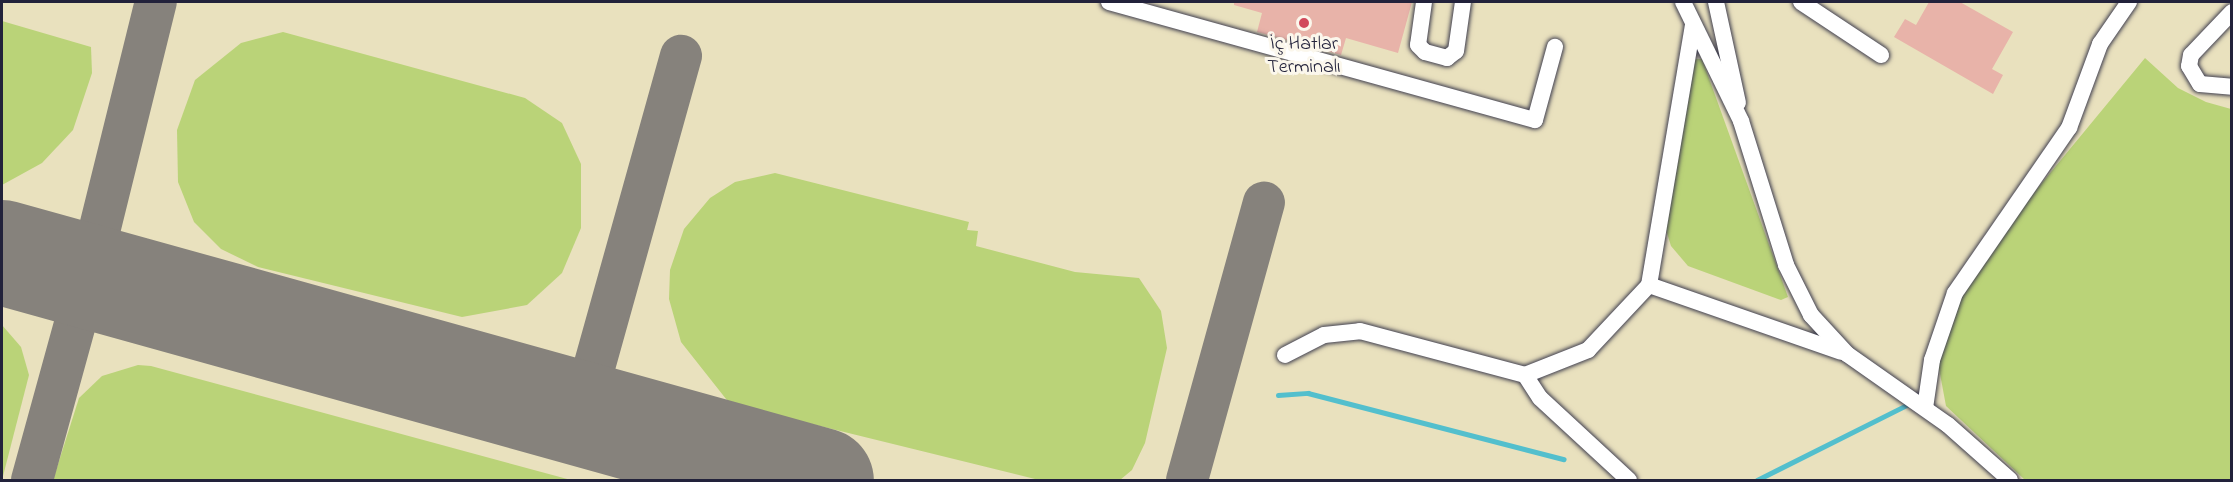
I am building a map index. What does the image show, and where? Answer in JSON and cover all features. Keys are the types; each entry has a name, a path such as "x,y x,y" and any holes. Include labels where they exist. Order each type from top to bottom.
{"lane":[{"path":"1109,2 1535,120 1556,47"},
{"path":"1424,2 1418,45 1425,52 1447,58 1456,51 1463,2"},
{"path":"1683,2 1741,121"},
{"path":"1716,2 1741,121 1793,283 1822,329 1847,354 1925,408 2010,480"},
{"path":"1801,2 1881,55"},
{"path":"1925,408 1932,360 1955,294 2069,128 2100,44 2129,2"},
{"path":"2232,12 2191,55 2189,66 2200,84 2232,87"},
{"path":"1285,355 1324,335 1360,332 1525,375 1588,350 1649,285 1693,26"},
{"path":"1649,285 1847,354"},
{"path":"1525,375 1540,398 1629,480"}],"green space":[{"path":"2,21 91,47 92,73 73,130 42,163 2,185"},
{"path":"283,32 525,98 562,123 581,164 581,228 562,273 527,305 462,317 258,267 221,249 194,222 178,182 177,130 195,80 241,43"},
{"path":"2145,58 2178,88 2206,102 2231,109 2231,480 2025,480 1946,406 1938,363 1953,311 2013,218"},
{"path":"1695,59 1702,59 1788,297 1781,300 1688,266 1671,246 1666,230"},
{"path":"775,173 969,222 967,230 978,231 976,246 1075,272 1139,278 1161,311 1167,348 1145,443 1132,470 1120,480 1039,480 730,404 681,342 669,299 670,270 684,229 710,198 735,182"},
{"path":"2,325 21,347 29,375 2,480"},
{"path":"138,365 151,366 571,480 53,480 79,398 102,376"}],"building":[{"name":"İç Hatlar Terminalı","path":"1234,2 1412,2 1398,53 1346,38 1341,55 1257,32 1262,13 1234,5"},
{"path":"1929,2 1960,2 2013,32 1992,69 2003,75 1993,94 1894,37 1905,19 1916,25"}],"waterway":[{"path":"1278,395 1308,393 1564,459"},
{"path":"1757,480 1909,404"}],"taxiway":[{"path":"32,480 88,276 156,2"},
{"path":"581,414 681,56"},
{"path":"1187,480 1264,202"}],"runway":[{"path":"2,252 821,480"}],"place":[{"name":"İç Hatlar Terminalı","path":"1304,23"}]}
